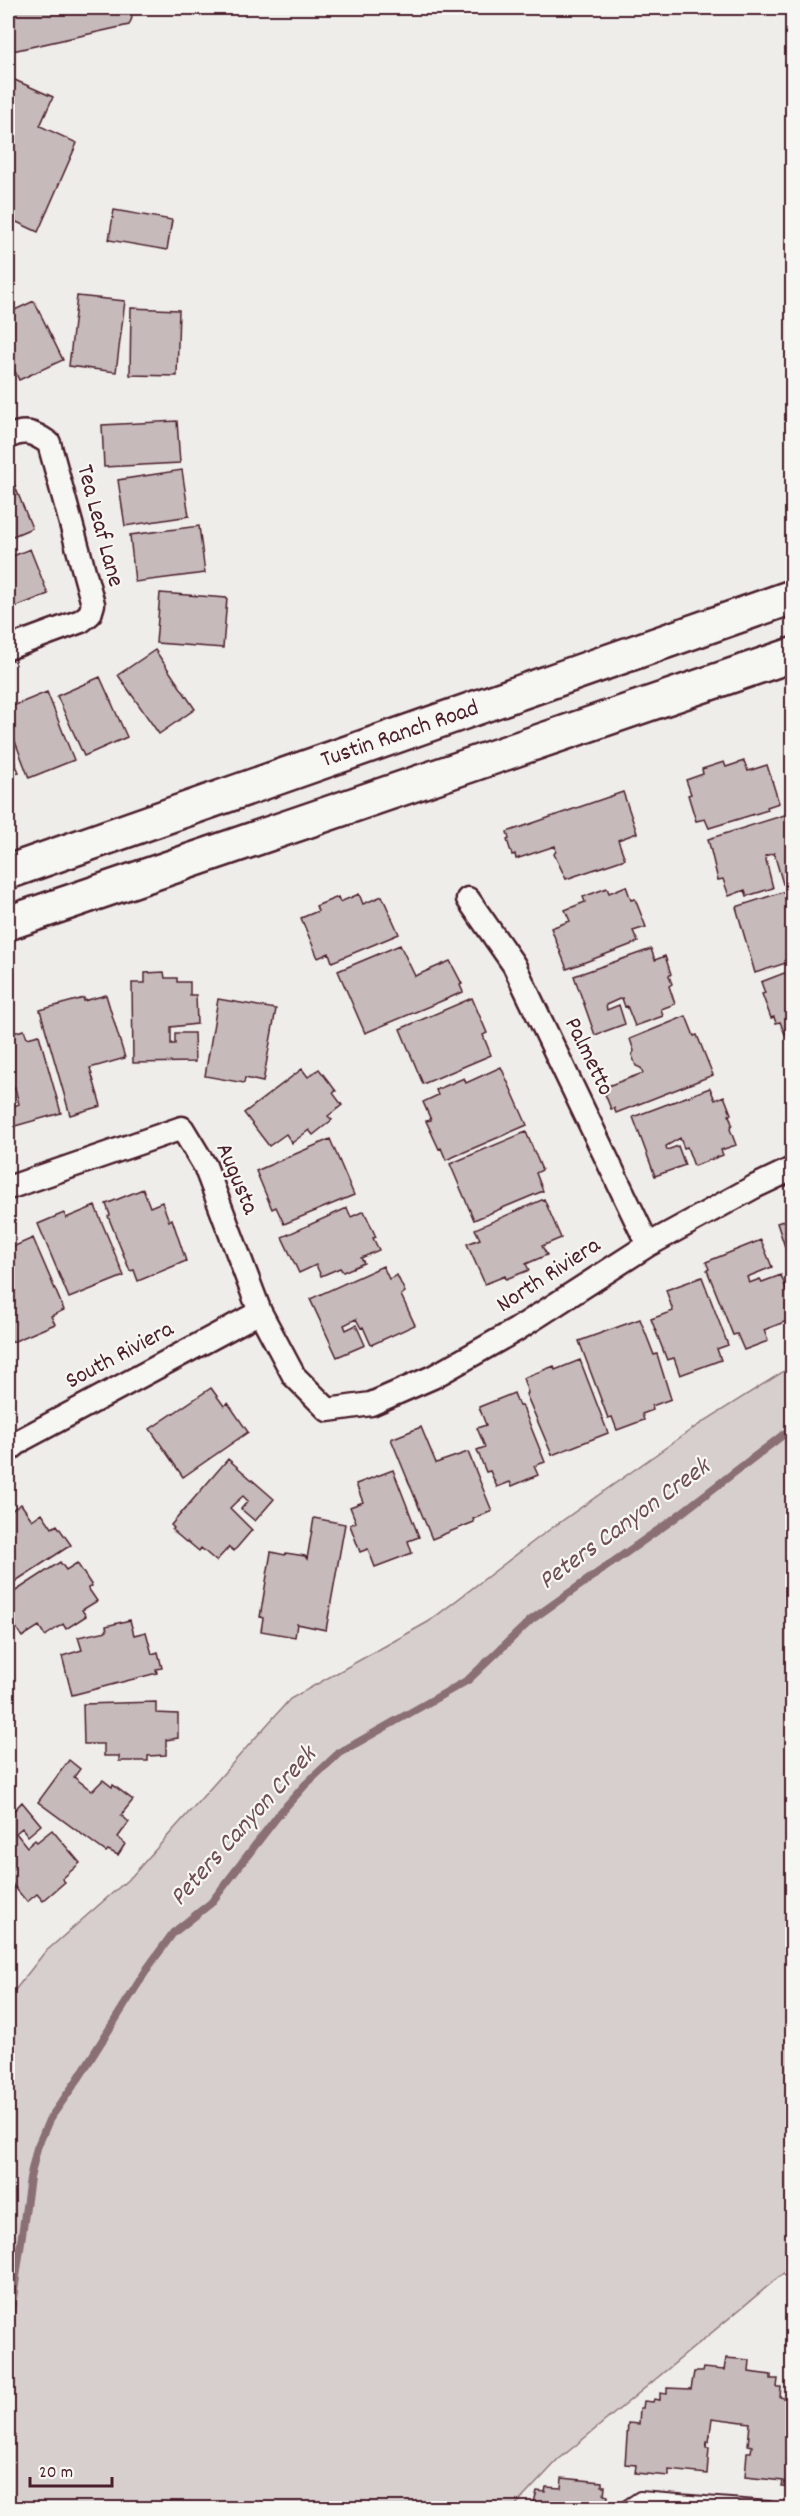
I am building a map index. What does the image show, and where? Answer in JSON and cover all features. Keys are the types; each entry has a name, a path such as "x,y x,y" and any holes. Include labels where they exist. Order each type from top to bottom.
{"main road":[{"name":"Tustin Ranch Road","path":"8,872 792,597"},
{"path":"8,923 792,655"}],"street":[{"name":"Tea Leaf Lane","path":"8,437 20,432 33,432 49,443 93,604 90,614 81,621 8,648"},
{"name":"Palmetto","path":"468,899 514,965 648,1245"},
{"name":"Augusta","path":"8,1188 182,1128 205,1166 260,1312 294,1376 328,1410"},
{"name":"North Riviera","path":"328,1410 371,1404 433,1377 516,1330 648,1245 754,1187 792,1169"},
{"name":"South Riviera","path":"13,1439 260,1312"}],"lane":[{"path":"625,2508 640,2498 710,2506 769,2508"}],"shaded area":[{"path":"792,1366 792,2266 558,2460 513,2508 8,2508 8,1999 44,1953 132,1876 290,1699 428,1622 542,1535 692,1429"}],"building":[{"path":"8,8 130,8 132,18 129,25 8,52"},
{"path":"8,77 53,97 40,126 77,143 38,232 8,218"},
{"path":"114,210 172,220 167,250 109,240"},
{"path":"77,296 125,301 116,372 69,366"},
{"path":"34,301 63,360 19,380 8,356 8,313"},
{"path":"131,308 179,310 177,376 130,375"},
{"path":"177,421 180,463 104,467 102,425"},
{"path":"182,470 189,516 125,526 118,480"},
{"path":"14,484 32,528 8,538 8,487"},
{"path":"199,526 205,573 135,582 130,535"},
{"path":"30,549 48,594 8,610 8,558"},
{"path":"160,593 227,598 223,648 156,643"},
{"path":"155,650 195,709 159,734 118,675"},
{"path":"100,677 127,737 84,756 57,696"},
{"path":"47,692 74,760 29,778 8,723 8,708"},
{"path":"8,747 19,772 8,777"},
{"path":"744,761 748,771 767,765 779,803 767,807 768,810 709,828 705,819 696,821 686,780 703,774 702,769 724,762 726,767"},
{"path":"623,792 637,833 618,840 625,859 566,879 554,854 555,846 516,859 515,854 512,855 507,832"},
{"path":"788,814 792,828 792,881 783,884 774,853 765,856 773,888 747,896 745,890 729,896 723,879 718,880 708,839"},
{"path":"626,886 631,900 635,899 646,927 633,931 638,942 567,969 551,928 570,921 565,910 585,902 583,897 607,888 609,893"},
{"path":"792,889 792,961 755,973 736,907"},
{"path":"359,894 363,904 382,896 399,934 332,962 329,953 318,958 301,918 318,911 316,906 338,897 340,902"},
{"path":"400,945 415,976 450,961 462,984 460,985 463,992 365,1033 338,971"},
{"path":"651,949 655,960 665,956 671,974 669,976 672,984 669,986 675,1004 661,1009 663,1016 635,1026 622,998 606,1005 607,1010 619,1005 625,1024 595,1035 574,976"},
{"path":"792,970 792,1036 790,1032 785,1034 780,1022 776,1023 774,1017 771,1018 762,994 765,993 761,982"},
{"path":"164,972 165,978 177,978 177,982 190,982 190,995 196,995 197,1024 171,1027 171,1044 175,1044 175,1033 194,1033 195,1062 133,1063 132,983 145,983 145,973"},
{"path":"106,995 125,1058 90,1068 101,1106 70,1115 40,1010 84,998 84,1001"},
{"path":"472,998 487,1033 483,1035 491,1055 423,1084 400,1029"},
{"path":"218,999 276,1009 263,1082 245,1078 244,1083 205,1076"},
{"path":"686,1016 694,1036 697,1035 713,1075 616,1113 614,1108 611,1109 605,1094 607,1093 605,1087 643,1073 641,1068 636,1066 630,1039"},
{"path":"24,1030 27,1038 39,1035 61,1113 8,1128 8,1098 12,1097 14,1106 19,1104 15,1088 8,1091 8,1034"},
{"path":"501,1067 527,1125 446,1160 426,1121 431,1120 423,1102 438,1095 436,1090 464,1078 466,1083"},
{"path":"302,1069 308,1077 319,1069 336,1091 333,1093 342,1105 328,1116 332,1120 313,1135 309,1130 292,1143 286,1134 269,1146 244,1113"},
{"path":"710,1088 715,1100 724,1096 731,1114 729,1115 732,1124 730,1129 736,1145 721,1150 723,1155 694,1166 687,1147 684,1148 680,1138 666,1146 667,1150 678,1146 685,1165 655,1176 633,1117"},
{"path":"526,1132 542,1170 536,1173 543,1191 474,1220 450,1164"},
{"path":"330,1139 354,1195 284,1224 276,1207 272,1209 256,1171"},
{"path":"143,1189 150,1207 162,1202 169,1221 172,1219 186,1261 138,1281 134,1270 130,1271 108,1216 110,1215 106,1204"},
{"path":"544,1199 561,1238 542,1246 547,1255 526,1264 529,1270 485,1284 467,1244 480,1239 475,1229"},
{"path":"95,1206 124,1276 69,1298 38,1224 64,1213 66,1218"},
{"path":"347,1208 351,1217 364,1211 376,1237 373,1238 379,1250 361,1258 364,1263 343,1272 340,1268 321,1276 316,1265 299,1273 282,1237"},
{"path":"792,1218 792,1268 777,1223"},
{"path":"33,1238 64,1310 51,1316 55,1324 10,1343 8,1285 14,1283 8,1272 8,1249"},
{"path":"761,1240 772,1267 747,1277 749,1283 760,1279 762,1282 781,1275 792,1305 792,1319 764,1330 768,1341 744,1350 737,1334 733,1335 707,1270 709,1269 706,1262"},
{"path":"383,1266 389,1279 397,1275 405,1292 401,1295 415,1325 371,1345 363,1327 361,1328 356,1319 344,1325 346,1330 356,1325 365,1345 337,1357 310,1299"},
{"path":"702,1277 728,1345 717,1349 721,1360 680,1375 674,1358 667,1360 651,1319 673,1311 666,1290"},
{"path":"640,1319 654,1355 657,1354 671,1399 652,1406 653,1410 642,1414 644,1420 617,1430 612,1417 608,1418 579,1341"},
{"path":"580,1360 608,1433 552,1455 526,1394 528,1393 523,1378 554,1366 555,1370"},
{"path":"211,1388 224,1406 228,1403 248,1432 183,1477 150,1429"},
{"path":"514,1393 519,1406 522,1405 545,1462 534,1466 538,1475 512,1486 510,1482 497,1487 490,1471 486,1472 477,1450 485,1447 477,1428 486,1425 479,1407"},
{"path":"421,1427 436,1463 468,1452 492,1511 473,1519 474,1522 432,1539 391,1439"},
{"path":"228,1459 274,1499 255,1521 241,1509 248,1501 243,1496 230,1508 252,1530 234,1551 229,1547 216,1561 201,1548 199,1551 186,1542 172,1530 174,1528 171,1525"},
{"path":"393,1470 419,1537 408,1541 412,1553 375,1567 368,1549 360,1552 350,1525 356,1522 350,1507 363,1502 356,1484"},
{"path":"21,1504 32,1520 42,1513 52,1528 57,1525 71,1545 8,1586 8,1513"},
{"path":"314,1518 345,1524 326,1630 297,1624 295,1637 261,1631 263,1618 260,1617 271,1552 305,1556 307,1559"},
{"path":"60,1562 66,1570 77,1563 92,1586 88,1588 97,1601 82,1610 86,1616 66,1629 63,1624 45,1636 39,1626 22,1637 8,1615 8,1596"},
{"path":"130,1620 134,1635 146,1632 152,1654 158,1652 162,1668 156,1669 157,1673 72,1695 62,1656 82,1650 78,1637 107,1631 106,1626"},
{"path":"156,1702 156,1713 178,1714 178,1738 166,1740 166,1755 148,1756 148,1761 119,1761 119,1756 104,1756 104,1744 84,1744 83,1704"},
{"path":"69,1760 80,1769 74,1777 92,1791 103,1780 133,1800 121,1815 129,1822 118,1837 125,1844 118,1855 108,1850 106,1852 38,1802"},
{"path":"22,1802 41,1825 28,1836 22,1828 16,1833 27,1847 52,1830 80,1863 62,1879 65,1882 43,1901 37,1894 27,1902 8,1879 8,1817"},
{"path":"726,2358 750,2360 749,2372 771,2375 771,2379 778,2379 777,2387 781,2387 780,2397 792,2400 792,2487 782,2486 783,2481 745,2477 747,2452 751,2452 752,2446 748,2445 750,2423 712,2418 706,2448 709,2448 707,2474 669,2470 669,2476 635,2473 636,2465 625,2464 628,2423 639,2424 640,2408 643,2408 644,2401 660,2400 660,2393 667,2394 667,2388 691,2389 694,2372 702,2372 703,2368 724,2370"},
{"path":"562,2478 602,2482 602,2486 605,2486 604,2495 608,2496 607,2508 526,2508 526,2505 533,2506 537,2491 545,2492 546,2487 561,2488"}],"waterway":[{"name":"Peters Canyon Creek","path":"8,2334 30,2178 37,2148 49,2120 173,1933 211,1903 280,1813 305,1785 339,1753 468,1680 531,1620 671,1521 792,1428"}]}
